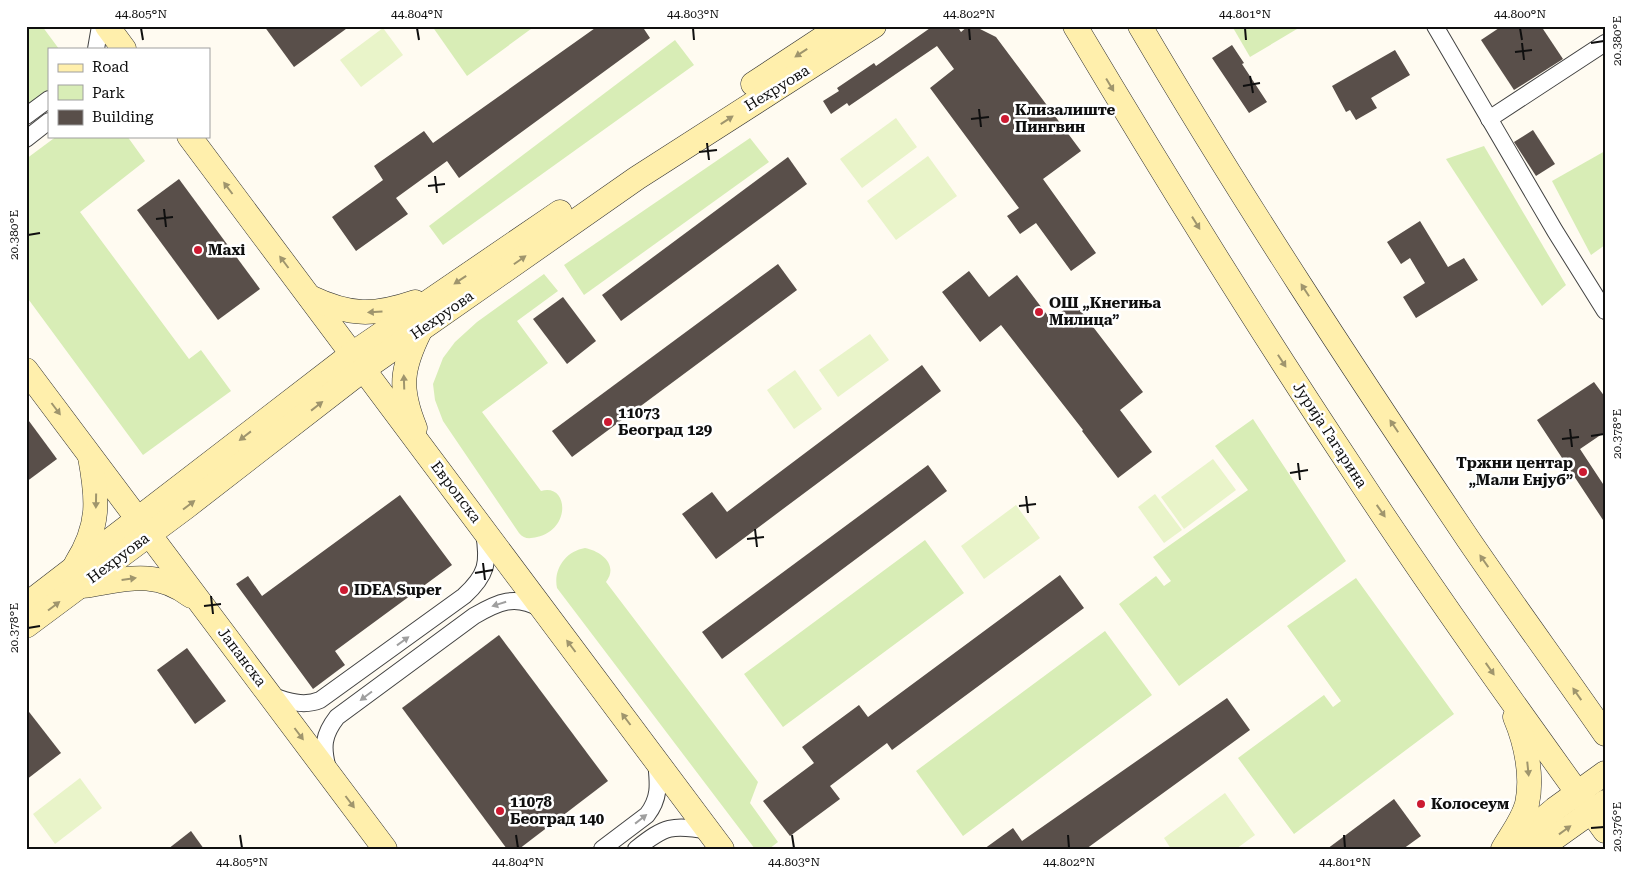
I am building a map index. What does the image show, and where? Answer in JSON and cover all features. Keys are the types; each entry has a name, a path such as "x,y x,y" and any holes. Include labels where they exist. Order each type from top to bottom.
{"street":[{"path":"96,48 100,26"},
{"path":"107,26 123,48"},
{"name":"Нехруова","path":"26,626 76,579 358,362 438,295 841,26"},
{"name":"Нехруова","path":"358,362 421,330 637,178 874,26"},
{"name":"Јурија Гагарина","path":"1066,26 1080,35 1272,345 1356,475 1504,690 1577,792 1598,807 1605,831"},
{"path":"1140,26 1183,98 1376,400 1469,540 1605,734"},
{"path":"1435,26 1605,311"},
{"path":"1489,119 1605,43"},
{"path":"26,116 48,100"},
{"path":"26,138 48,122"},
{"name":"Европска","path":"191,138 716,840"},
{"path":"310,297 337,309 360,313 398,308 438,295"},
{"path":"421,330 412,347 404,373 404,393 409,414 422,446"},
{"name":"Јапанска","path":"26,370 385,849"},
{"path":"89,453 96,493 96,512 76,579 143,577 161,580 179,586 201,603"},
{"path":"270,695 286,701 303,704 311,704 320,700 464,596 478,582 486,566 487,554 483,527"},
{"name":"Нехруова","path":"26,605 76,579"},
{"path":"330,775 324,750 325,739 329,728 338,717 486,609 503,602 518,600 533,604 545,611"},
{"path":"1503,849 1526,806 1529,789 1525,748 1518,723 1504,690"},
{"path":"602,849 647,815 652,808 658,794 655,757"},
{"path":"1508,849 1577,792 1605,773"},
{"path":"1539,849 1598,807"},
{"path":"636,849 659,832 674,827 686,827 716,840"}],"green space":[{"path":"26,26 42,26 58,48 48,48 48,90 26,107"},
{"path":"432,26 535,26 467,76"},
{"path":"1232,26 1302,26 1250,57"},
{"path":"383,28 403,55 361,87 340,60"},
{"path":"675,40 694,65 443,245 429,226"},
{"path":"896,118 917,147 862,188 840,159"},
{"path":"54,138 128,138 145,161 80,212 189,359 201,350 231,391 143,455 26,296 26,159"},
{"path":"750,138 769,162 584,295 564,265"},
{"path":"1484,146 1566,285 1542,306 1446,159"},
{"path":"1605,151 1605,245 1591,255 1552,181"},
{"path":"928,156 957,196 896,240 867,201"},
{"path":"544,274 558,291 517,321 548,363 482,412 541,491 550,490 557,494 561,500 561,517 556,526 548,533 529,538 519,533 443,421 435,400 433,384 443,358 455,342 477,322"},
{"path":"870,334 889,360 838,397 819,370"},
{"path":"795,370 822,409 794,429 767,390"},
{"path":"1253,419 1346,561 1179,686 1119,604 1156,576 1164,586 1171,581 1153,557 1248,490 1215,446"},
{"path":"1213,459 1236,490 1184,529 1161,497"},
{"path":"1155,494 1182,530 1164,543 1138,507"},
{"path":"1016,505 1040,538 984,579 961,546"},
{"path":"925,540 964,593 783,727 744,674"},
{"path":"585,548 597,552 606,560 610,570 606,582 758,782 750,803 778,842 769,849 755,849 557,588 557,574 562,562 572,553"},
{"path":"1356,578 1454,714 1294,834 1238,758 1324,695 1333,707 1341,701 1287,626"},
{"path":"1105,631 1152,695 963,836 916,771"},
{"path":"80,778 102,808 55,844 33,814"},
{"path":"1225,793 1255,835 1236,849 1171,849 1164,838"}],"building":[{"path":"264,26 350,26 294,67"},
{"path":"598,26 642,26 650,38 459,178 447,161 396,198 408,214 356,251 332,217 383,180 374,166 424,131 433,143"},
{"name":"Клизалиште Пингвин","path":"933,26 957,26 961,32 968,26 974,26 996,37 1081,151 1043,179 1096,253 1071,271 1036,223 1020,234 1007,216 1019,208 930,88 954,69 937,46 849,106 847,103 831,114 823,101 839,91 837,88 874,63 876,66"},
{"path":"1502,26 1541,26 1563,59 1514,90 1481,40"},
{"path":"1232,45 1267,102 1249,113 1212,58"},
{"path":"1395,50 1410,75 1371,98 1377,108 1356,120 1350,110 1346,112 1332,86"},
{"path":"1533,130 1555,164 1536,176 1514,142"},
{"path":"788,157 807,184 621,321 602,295"},
{"name":"Maxi","path":"179,179 260,289 218,320 137,210"},
{"path":"1420,221 1448,267 1464,258 1478,280 1416,318 1403,297 1425,283 1410,258 1401,264 1387,242"},
{"path":"778,264 797,290 572,457 552,431"},
{"path":"969,271 989,297 1017,275 1051,320 1074,302 1143,392 1120,410 1152,452 1118,478 1001,325 980,342 942,292"},
{"path":"563,297 596,341 567,364 533,319"},
{"path":"922,365 941,391 716,559 682,514 712,492 727,512"},
{"path":"1594,382 1605,397 1605,432 1580,449 1605,487 1605,523 1537,420"},
{"path":"26,417 57,459 26,482"},
{"path":"928,465 947,491 722,659 702,632"},
{"name":"IDEA Super","path":"400,495 452,565 335,651 345,665 313,689 236,584 248,576 262,596"},
{"path":"1060,575 1084,608 892,750 887,743 830,786 840,799 790,836 763,801 814,763 802,747 859,705 868,717"},
{"path":"499,635 608,781 519,849 507,849 402,708"},
{"path":"187,648 226,701 195,724 157,670"},
{"path":"1227,698 1250,730 1086,849 984,849 1013,828 1022,841"},
{"path":"26,708 61,753 26,780"},
{"path":"1394,799 1421,836 1403,849 1327,849"},
{"path":"191,831 204,849 168,849"}],"place":[{"name":"Клизалиште Пингвин","path":"1005,119"},
{"name":"Maxi","path":"198,250"},
{"name":"ОШ „Кнегиња Милица”","path":"1039,312"},
{"name":"11073 Београд 129","path":"608,422"},
{"name":"Тржни центар „Мали Енјуб”","path":"1583,472"},
{"name":"IDEA Super","path":"344,590"},
{"name":"Колосеум","path":"1421,804"},
{"name":"11078 Београд 140","path":"500,811"}]}
